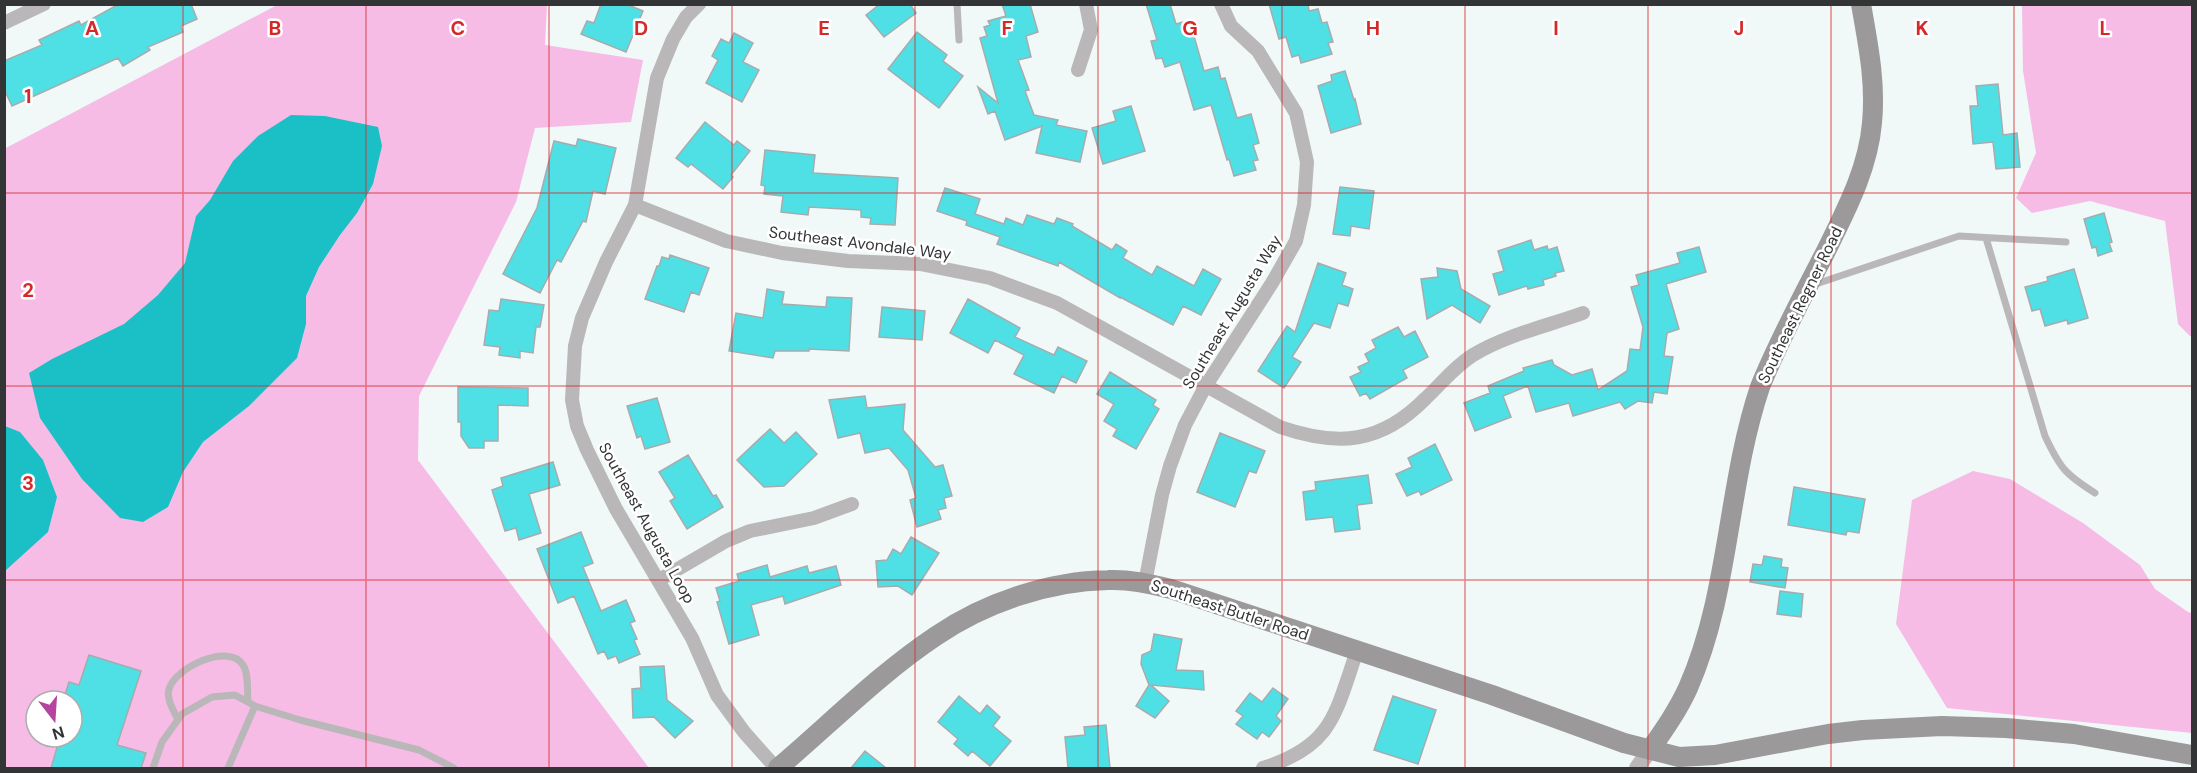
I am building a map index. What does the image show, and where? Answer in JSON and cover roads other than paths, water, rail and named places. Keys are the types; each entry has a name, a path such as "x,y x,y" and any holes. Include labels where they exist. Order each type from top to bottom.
{"main road":[{"name":"Southeast Regner Road","path":"1650,750 1675,712 1696,669 1714,606 1738,467 1750,416 1770,363 1857,184 1866,159 1872,123 1873,89 1871,60 1861,4"},
{"name":"Southeast Butler Road","path":"777,768 905,659 936,635 963,619 1018,597 1065,585 1108,580 1145,583 1171,590 1492,695 1624,743 1678,757 1697,757 1738,751 1839,733 1941,726 2006,728 2074,734 2193,755"}],"street":[{"path":"4,23 44,4"},
{"name":"Southeast Augusta Loop","path":"699,4 686,17 673,39 657,78 635,205 606,262 582,318 575,346 572,400 587,450 616,509 692,638 717,695 744,732 777,768"},
{"path":"1078,70 1091,30 1086,4"},
{"name":"Southeast Augusta Way","path":"1145,583 1162,495 1185,425 1205,387 1272,283 1296,241 1304,205 1307,162 1296,113 1258,51 1232,26 1221,4"},
{"name":"Southeast Avondale Way","path":"635,205 726,241 782,253 848,261 920,264 990,278 1057,303 1280,427 1306,436 1341,440 1364,436 1400,422 1426,399 1446,376 1489,346 1583,313"},
{"path":"659,580 726,540 750,531 814,518 852,504"},
{"path":"1263,768 1304,752 1322,735 1336,710 1357,651"},
{"name":"Southeast Regner Road","path":"1637,768 1650,750"}],"lane":[{"path":"957,4 959,40"},
{"path":"1808,287 1959,237 2066,242"},
{"path":"1986,238 2045,436 2055,458 2070,477 2095,493"},
{"path":"178,720 169,699 169,689 185,669 219,656 237,659 244,665 251,704 228,768"},
{"path":"153,768 162,742 182,714 212,697 235,695 251,704 300,720 419,750 454,768"}],"water":[{"path":"291,115 325,116 378,127 382,146 373,184 357,213 319,267 306,296 306,324 297,358 249,406 203,442 183,472 168,507 143,522 120,518 82,479 40,418 29,373 52,359 124,324 158,295 185,263 196,216 210,200 233,161 258,136"},
{"path":"5,426 20,432 43,460 57,497 48,532 5,571"}]}
